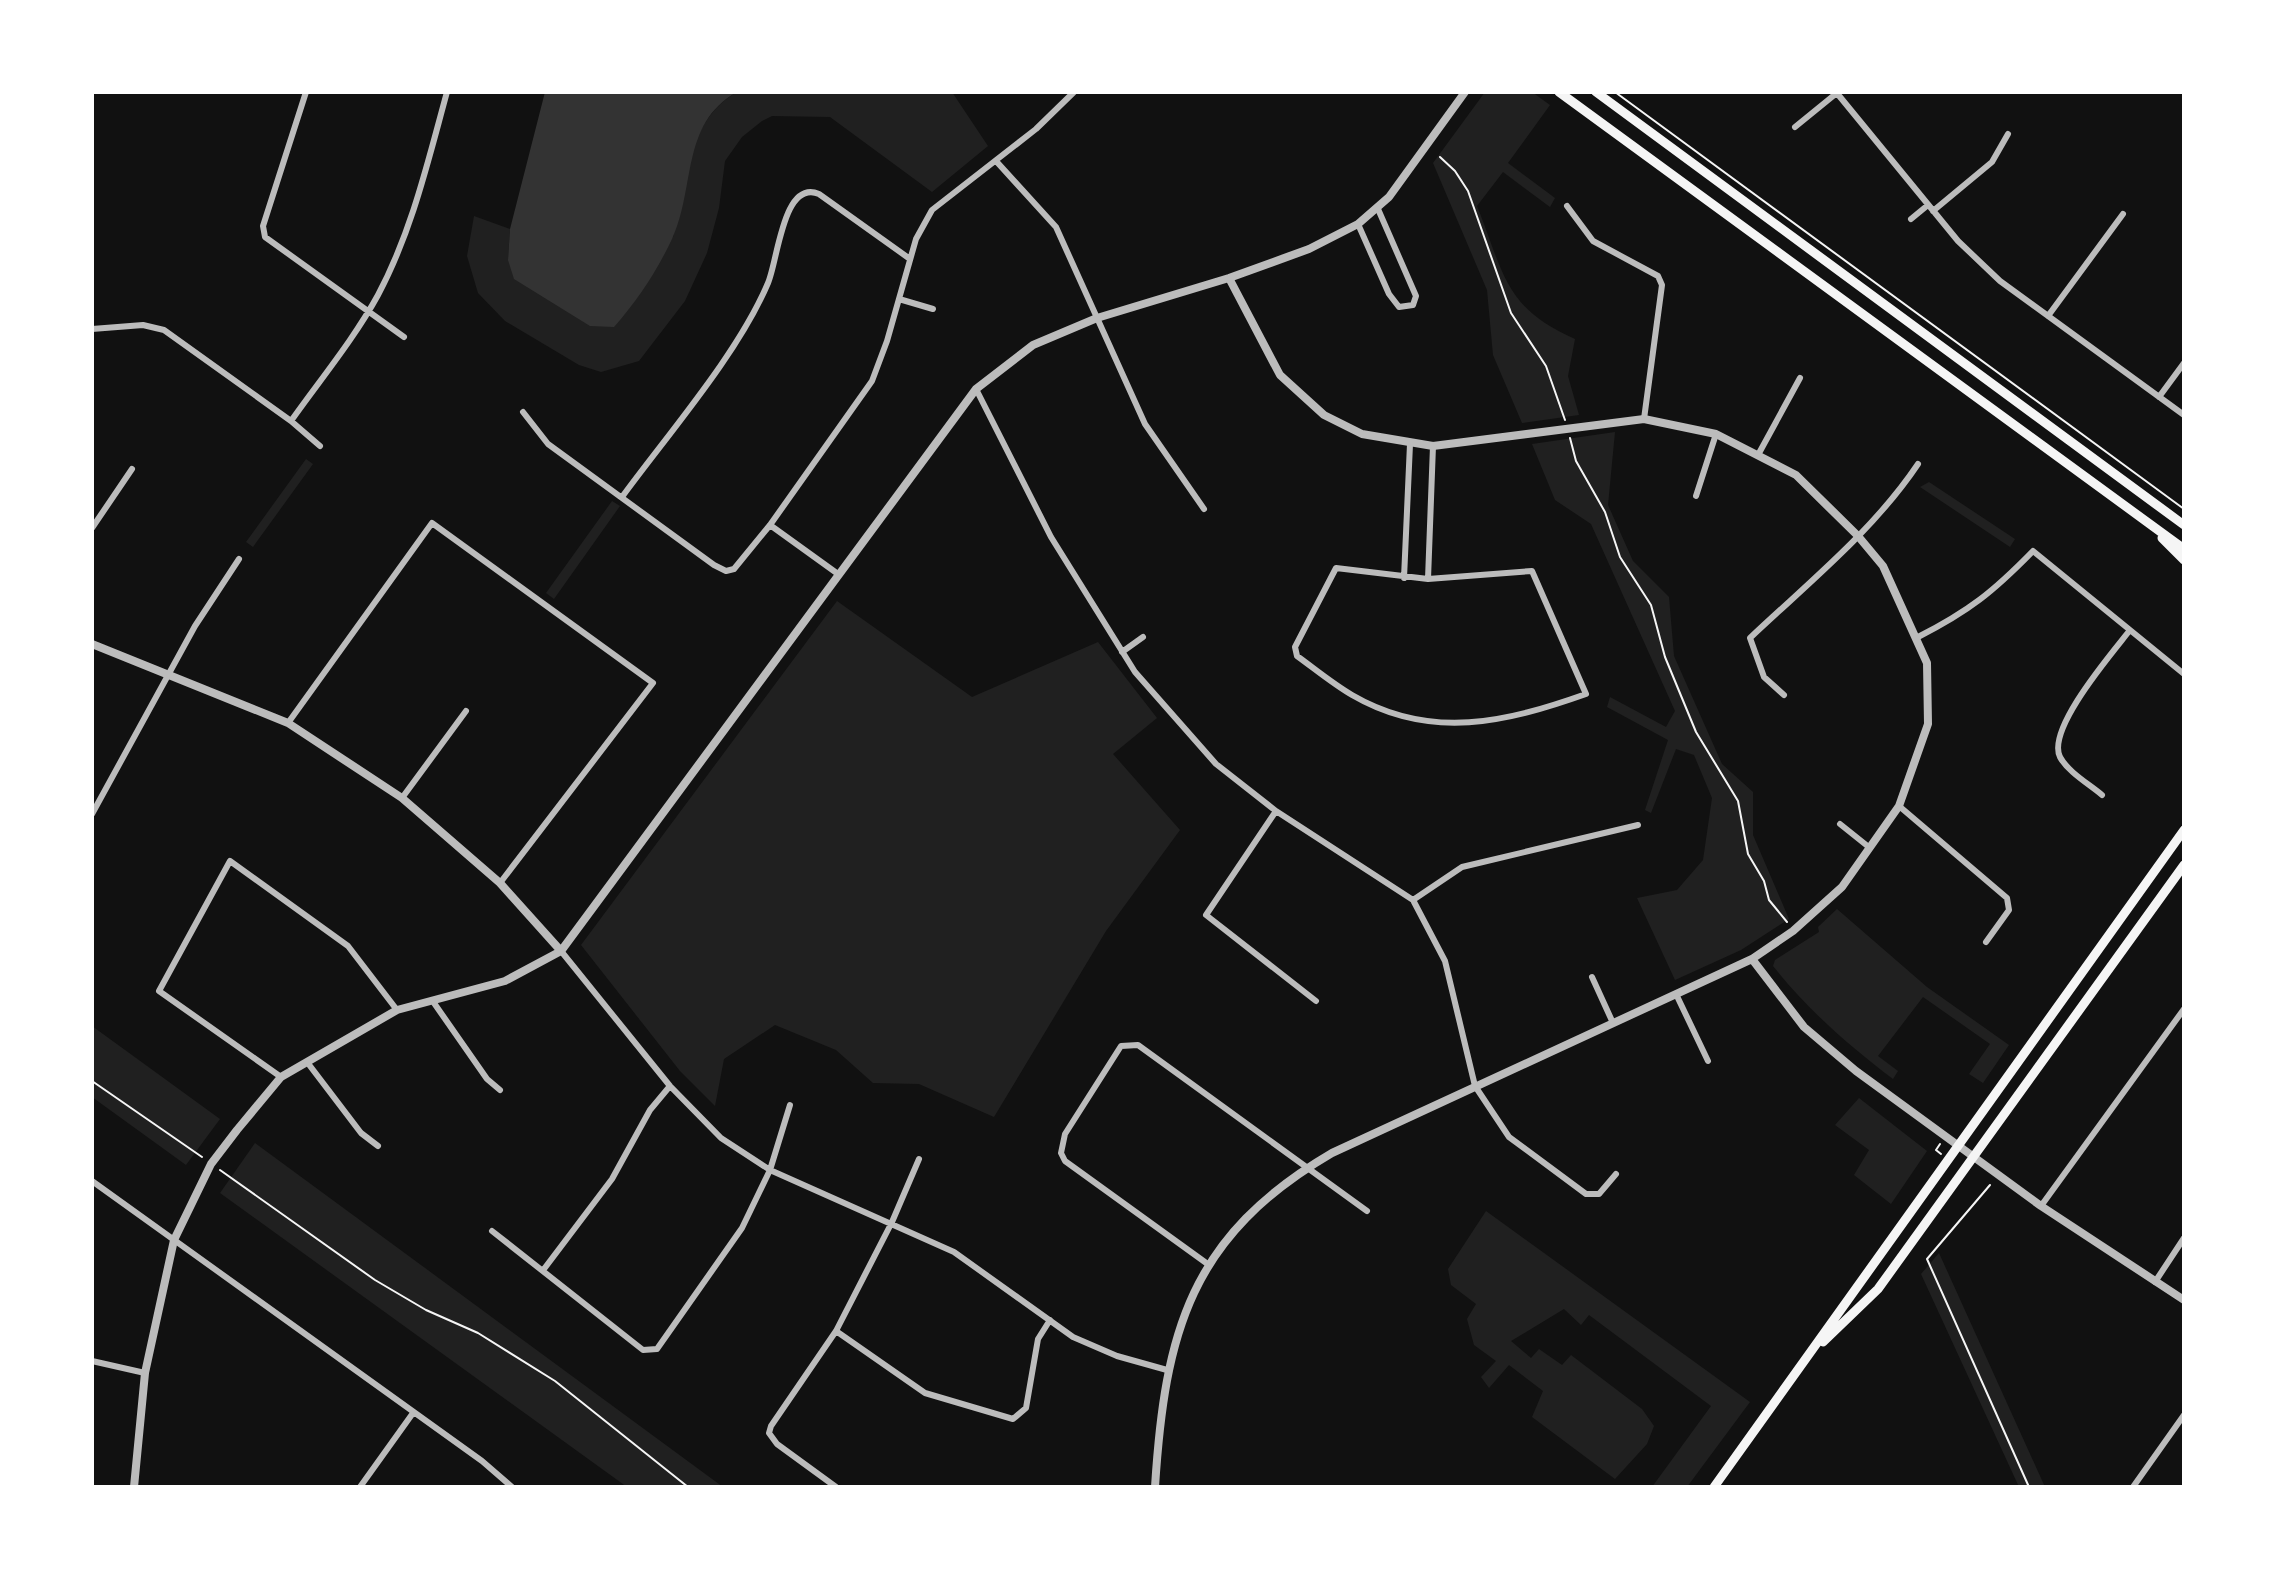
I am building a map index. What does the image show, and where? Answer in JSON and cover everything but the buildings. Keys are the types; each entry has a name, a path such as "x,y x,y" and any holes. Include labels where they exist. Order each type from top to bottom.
{"main road":[{"path":"1559,92 2184,549"},
{"path":"1596,92 2184,525"},
{"path":"2136,514 2184,560"},
{"path":"1714,1487 2184,830"},
{"path":"1814,1349 1878,1289 2184,865"}],"street":[{"path":"306,92 264,233 273,245 404,337"},
{"path":"291,421 368,313 406,232 447,92"},
{"path":"523,412 548,444 714,565 730,570 741,564 872,381 916,239 932,210 996,161 1074,92"},
{"path":"134,1487 145,1373 174,1240 211,1164 281,1077 397,1010 434,1003 505,981 561,951 976,389 1033,345 1097,318 1229,278 1309,249 1358,224 1378,209 1465,92"},
{"path":"1795,127 1837,92 1979,263 2184,415"},
{"path":"1911,219 1931,208 1992,162 2008,134"},
{"path":"996,161 1056,227 1145,424 1204,509"},
{"path":"622,497 749,322 774,270 790,205 802,191 819,194 910,259"},
{"path":"1567,206 1593,241 1658,276 1662,285 1644,419"},
{"path":"1358,224 1389,294 1399,307 1413,305 1416,296 1378,209"},
{"path":"2048,316 2123,214"},
{"path":"1155,1487 1167,1370 1186,1307 1209,1265 1241,1222 1276,1189 1307,1167 1752,959 1793,931 1842,887 1899,806 1928,724 1927,663 1918,637 1883,566 1858,536 1796,475 1716,434 1644,419 1433,446 1362,434 1324,415 1280,375 1229,278"},
{"path":"899,299 933,309"},
{"path":"92,329 143,325 164,330 291,421 320,446"},
{"path":"2159,397 2184,363"},
{"path":"1758,455 1800,378"},
{"path":"976,389 1051,537 1135,672 1216,764 1276,811 1413,900 1445,961 1475,1086 1509,1137 1586,1194 1599,1194 1616,1174"},
{"path":"1696,496 1716,434"},
{"path":"1404,578 1410,444"},
{"path":"1428,579 1433,446"},
{"path":"1784,695 1764,677 1750,638 1858,536 1897,495 1918,464"},
{"path":"92,528 132,469"},
{"path":"288,723 432,523 653,683 500,883"},
{"path":"770,525 838,574"},
{"path":"1918,637 1963,615 1990,595 2033,551 2184,674"},
{"path":"92,814 204,611 239,559"},
{"path":"1336,568 1428,579 1532,571 1586,694 1524,716 1472,724 1414,720 1354,696 1297,656 1295,647 1336,568"},
{"path":"2102,795 2064,762 2058,747 2080,697 2130,630"},
{"path":"1122,652 1143,637"},
{"path":"92,644 288,723 402,798 500,883 561,951 670,1086 721,1138 770,1170 954,1252 1094,1347 1167,1370"},
{"path":"402,798 466,711"},
{"path":"1899,806 2007,898 2009,910 1986,942"},
{"path":"1276,811 1206,915 1316,1001"},
{"path":"1840,824 1870,848"},
{"path":"1413,900 1462,867 1638,825"},
{"path":"281,1077 159,991 225,865 230,861 348,946 397,1010"},
{"path":"1752,959 1804,1027 1856,1071 2041,1206 2184,1300"},
{"path":"1592,977 1613,1023"},
{"path":"1676,994 1708,1061"},
{"path":"434,1003 487,1079 500,1090"},
{"path":"2041,1206 2184,1009"},
{"path":"1209,1265 1065,1161 1061,1153 1065,1134 1117,1053 1131,1043 1367,1211"},
{"path":"307,1062 361,1133 378,1146"},
{"path":"544,1269 612,1179 650,1110 670,1086"},
{"path":"492,1231 649,1352 657,1349 742,1228 770,1170 790,1105"},
{"path":"836,1487 777,1444 769,1433 774,1419 836,1331 892,1222 919,1159"},
{"path":"92,1181 482,1461 512,1487"},
{"path":"2155,1282 2184,1238"},
{"path":"836,1331 925,1393 1005,1418 1021,1415 1029,1400 1038,1339 1050,1320"},
{"path":"92,1361 145,1373"},
{"path":"360,1487 413,1413"},
{"path":"2133,1487 2184,1415"}],"path":[{"path":"1615,92 2184,509"},
{"path":"1440,157 1455,171 1468,191 1505,300 1518,327 1546,366 1576,461 1601,503 1620,557 1651,605 1665,657 1691,721 1738,801 1746,848 1764,881 1769,900 1793,931"},
{"path":"92,1081 375,1280 426,1310 478,1333 555,1381 688,1487"},
{"path":"1990,1185 1927,1259 2029,1487"}],"shaded area":[{"path":"545,92 737,92 719,105 706,121 692,158 672,239 646,285 614,327 590,326 514,279 508,260 510,229"},
{"path":"737,92 952,92 988,146 932,192 830,117 772,116 762,121 742,137 725,161 719,208 707,253 685,301 639,361 601,372 579,365 505,321 478,293 467,256 474,216 510,229 508,260 673,237 690,156 698,137 707,119 720,104"},
{"path":"1485,92 1532,92 1550,105 1508,163 1555,198 1550,207 1503,172 1477,206 1501,269 1520,301 1534,315 1575,339 1568,376 1579,415 1522,423 1493,355 1487,290 1433,163"},
{"path":"1615,432 1608,505 1633,561 1669,597 1674,656 1722,764 1753,792 1753,835 1789,919 1741,950 1675,980 1637,898 1677,890 1703,860 1712,798 1694,755 1676,749 1651,813 1645,810 1668,740 1607,707 1610,697 1666,727 1675,711 1591,524 1555,500 1532,444"},
{"path":"306,459 313,464 253,547 246,542"},
{"path":"1929,482 2015,539 2010,547 1920,487"},
{"path":"612,501 620,506 554,599 546,593"},
{"path":"837,601 972,697 1098,642 1157,718 1113,754 1180,830 1106,931 994,1117 919,1084 873,1083 836,1050 775,1025 724,1059 715,1106 680,1071 581,945"},
{"path":"1837,909 1927,987 2009,1045 1983,1083 1969,1074 1990,1044 1923,997 1878,1056 1898,1071 1893,1079 1830,1027 1773,966 1775,960 1819,932 1818,927"},
{"path":"92,1026 220,1119 186,1165 92,1097"},
{"path":"1859,1098 1927,1151 1891,1204 1854,1175 1869,1150 1835,1125"},
{"path":"255,1143 723,1487 627,1487 220,1193"},
{"path":"1486,1211 1750,1402 1687,1487 1652,1487 1711,1406 1589,1315 1581,1325 1564,1309 1511,1341 1531,1358 1539,1349 1562,1365 1571,1355 1642,1409 1654,1426 1647,1444 1615,1479 1532,1417 1543,1391 1509,1365 1489,1388 1481,1377 1496,1361 1474,1345 1467,1319 1476,1304 1451,1285 1448,1269"},
{"path":"1939,1253 2045,1487 2019,1487 1921,1274"}]}
